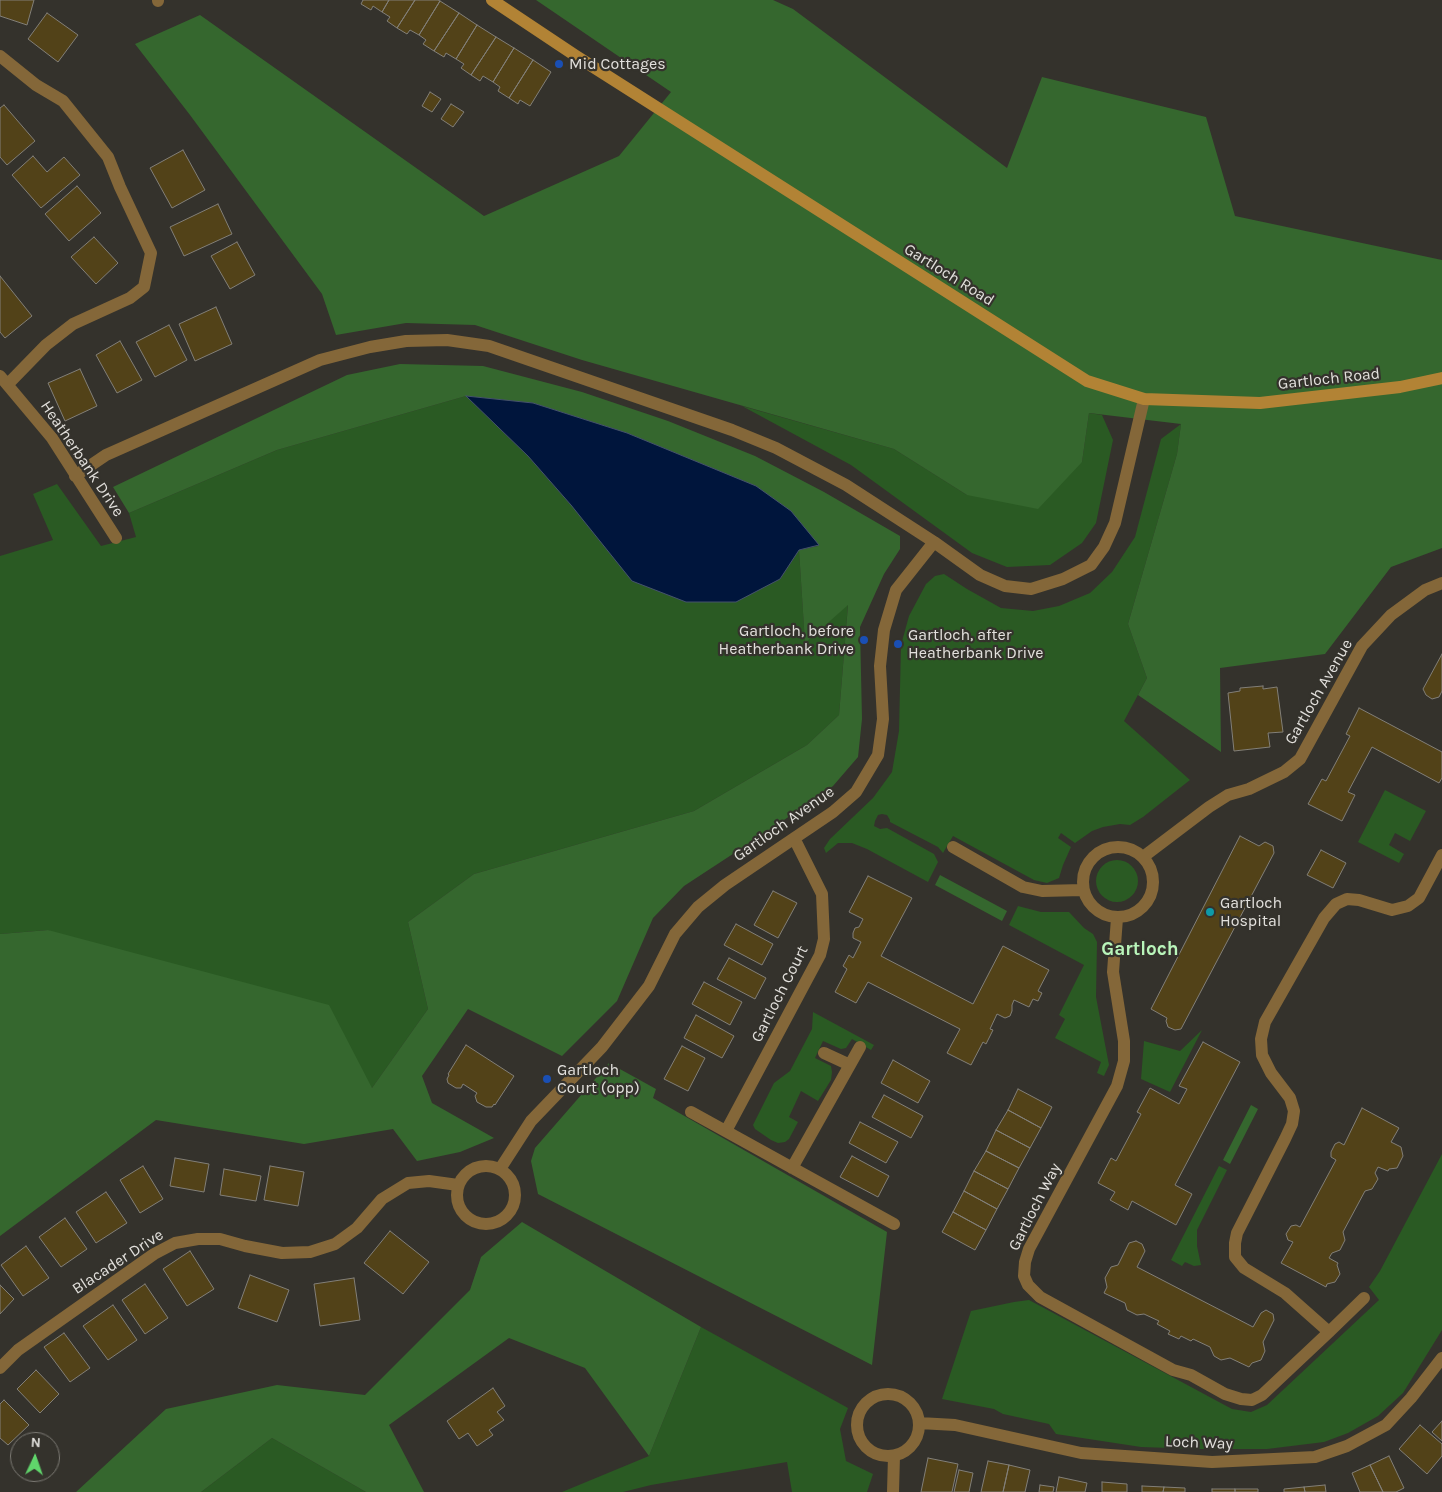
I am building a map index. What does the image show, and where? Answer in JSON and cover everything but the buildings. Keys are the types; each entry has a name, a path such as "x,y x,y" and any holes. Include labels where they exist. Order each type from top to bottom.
{"main road":[{"name":"Gartloch Road","path":"492,0 593,67 1087,381 1144,398 1260,403 1400,387 1442,378"}],"street":[{"path":"0,56 36,85 63,101 108,157 151,253 144,287 130,298 73,324 4,380"},
{"path":"75,476 106,455 320,360 370,347 406,341 447,340 489,346 732,430 776,448 846,485 934,542 980,575 1005,586 1031,589 1063,579 1091,565 1104,548 1114,524 1144,398"},
{"name":"Heatherbank Drive","path":"4,380 52,438 116,538"},
{"name":"Gartloch Avenue","path":"500,1169 531,1121 602,1047 649,986 675,934 698,907 725,885 833,812 856,792 878,755 882,719 880,666 884,630 896,590 934,542"},
{"name":"Gartloch Avenue","path":"1143,857 1228,794 1249,788 1284,772 1300,759 1362,646 1391,615 1426,590 1442,583"},
{"name":"Gartloch Court","path":"726,1131 820,955 824,939 822,894 794,838"},
{"path":"953,847 1022,886 1042,891 1083,890"},
{"path":"1123,847 1134,850 1143,857 1150,867 1154,878 1153,890 1148,902 1140,911 1130,916 1118,918 1106,916 1096,910 1088,901 1083,890 1083,878 1092,858 1112,848 1123,847"},
{"path":"1330,1332 1286,1293 1244,1268 1235,1257 1237,1233 1292,1124 1294,1110 1290,1098 1271,1073 1262,1055 1261,1039 1264,1022 1324,918 1336,904 1347,899 1359,900 1392,910 1408,906 1419,898 1442,855"},
{"name":"Gartloch Way","path":"1118,918 1113,972 1124,1041 1124,1061 1117,1086 1029,1249 1025,1262 1024,1276 1028,1285 1040,1297 1173,1370 1191,1375 1225,1394 1252,1400 1262,1395 1364,1298"},
{"path":"792,1168 860,1046"},
{"path":"824,1053 850,1065"},
{"path":"691,1112 894,1224"},
{"path":"488,1166 500,1169 508,1175 514,1185 516,1196 514,1207 508,1216 499,1222 487,1225 476,1223 466,1217 459,1208 456,1196 458,1185 465,1174 475,1168 488,1166"},
{"name":"Blacader Drive","path":"0,1368 18,1350 154,1254 175,1243 198,1239 220,1239 282,1253 310,1252 335,1244 357,1228 382,1199 408,1184 429,1181 458,1185"},
{"name":"Loch Way","path":"919,1423 955,1425 1081,1453 1212,1462 1315,1457 1347,1446 1386,1425 1411,1398 1442,1358"},
{"path":"895,1395 912,1405 917,1413 919,1432 915,1441 910,1448 894,1456 874,1453 860,1439 857,1419 861,1410 876,1396 895,1395"},
{"path":"893,1492 894,1456"}],"green space":[{"path":"536,0 773,0 793,9 1007,168 1042,77 1206,117 1235,216 1442,260 1442,548 1391,567 1325,654 1220,668 1221,752 1138,695 1147,678 1128,624 1177,454 1181,424 1089,413 1082,462 1038,509 967,495 894,449 582,360 475,325 406,323 336,335 322,294 190,115 135,44 200,15 484,216 619,156 671,92"},
{"path":"400,364 483,366 582,392 668,421 755,456 824,492 900,536 900,549 884,574 860,627 862,719 858,757 833,786 684,886 653,918 617,1001 562,1056 468,1009 422,1076 432,1103 494,1138 460,1152 417,1161 393,1129 304,1144 156,1120 0,1236 0,934 48,930 329,1005 372,1088 428,1009 408,922 474,874 694,811 807,745 839,715 848,605 805,643 799,550 818,546 756,486 627,433 533,403 466,396 277,450 129,513 113,487 347,375"},
{"path":"466,396 528,456 571,505 780,579 799,550 805,642 848,604 839,715 807,745 694,811 474,874 408,922 428,1009 372,1088 48,930 0,934 0,556 53,540 33,494 57,484 101,546 136,537 129,513 277,450"},
{"path":"742,406 894,449 967,495 1082,462 1089,413 1102,415 1113,440 1096,523 1082,543 1050,565 1007,567 972,553 851,465"},
{"path":"1181,424 1177,454 1128,624 1147,678 1124,721 1190,780 1130,825 1120,824 1103,827 1092,831 1075,843 1061,833 1058,838 1071,847 1059,878 1047,883 1034,880 953,836 943,853 938,847 890,822 887,815 882,814 878,815 874,826 880,829 887,828 934,854 938,862 928,882 867,849 852,843 838,843 826,853 824,848 830,839 873,798 892,772 899,731 901,645 909,616 926,584 935,576 944,574 1001,608 1033,611 1059,606 1090,593 1112,572 1135,537 1161,439"},
{"path":"1385,790 1426,811 1410,841 1395,833 1389,845 1404,854 1399,863 1358,842"},
{"path":"1121,860 1129,863 1135,869 1138,881 1135,893 1129,899 1113,902 1105,899 1099,893 1096,877 1099,869 1105,863"},
{"path":"940,875 1007,911 1002,921 935,885"},
{"path":"1018,906 1041,912 1069,912 1084,928 1093,934 1097,942 1096,997 1109,1065 1104,1076 1097,1073 1101,1062 1055,1038 1065,1019 1059,1015 1084,965 1009,925"},
{"path":"813,1012 874,1045 871,1050 852,1039 846,1048 841,1049 823,1041 815,1058 831,1066 831,1080 818,1101 801,1091 789,1117 798,1122 789,1139 778,1143 755,1129 753,1125 774,1083 790,1071 812,1029"},
{"path":"1202,1030 1170,1092 1141,1079 1144,1041 1180,1051"},
{"path":"609,1063 656,1089 653,1098 887,1232 872,1365 538,1194 531,1161 535,1148"},
{"path":"1251,1105 1258,1109 1230,1164 1223,1160"},
{"path":"1442,1154 1442,1330 1403,1393 1378,1416 1348,1433 1324,1442 1267,1449 1141,1447 1056,1434 1049,1424 1003,1414 994,1409 942,1399 971,1311 1029,1300 1232,1409 1251,1412 1267,1405 1379,1300 1369,1287 1380,1271"},
{"path":"1219,1166 1227,1170 1197,1230 1197,1246 1201,1265 1194,1266 1185,1262 1182,1266 1171,1260"},
{"path":"522,1222 701,1327 649,1456 585,1368 509,1338 389,1425 424,1492 366,1492 272,1438 201,1492 76,1492 166,1409 277,1385 365,1395 470,1290 481,1257"},
{"path":"701,1327 848,1408 840,1429 846,1461 873,1474 867,1492 792,1492 787,1462 651,1485 623,1492 562,1492 649,1456"},
{"path":"272,1438 366,1492 201,1492"}],"water":[{"path":"466,396 533,403 627,433 756,486 791,511 819,545 799,550 780,579 736,602 686,602 632,581 571,505 528,456"}],"place":[{"name":"Mid Cottages","path":"559,64"},
{"name":"Gartloch, before Heatherbank Drive","path":"864,640"},
{"name":"Gartloch, after Heatherbank Drive","path":"898,644"},
{"name":"Gartloch Hospital","path":"1210,912"},
{"name":"Gartloch Court (opp)","path":"547,1079"}],"district":[{"name":"Gartloch","path":"1140,950"}]}
